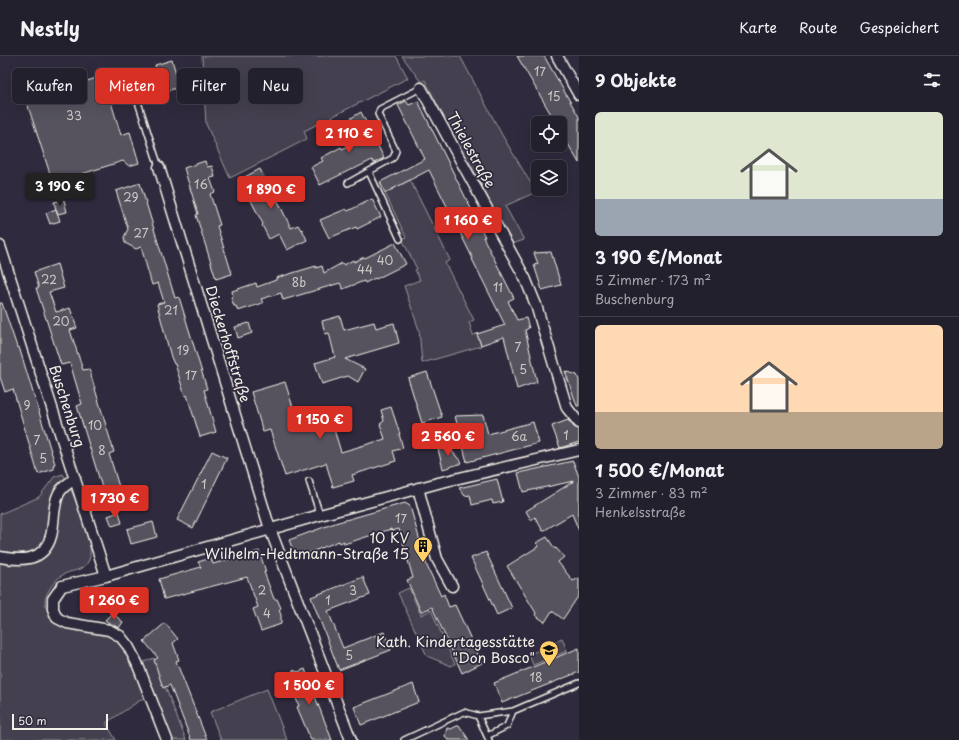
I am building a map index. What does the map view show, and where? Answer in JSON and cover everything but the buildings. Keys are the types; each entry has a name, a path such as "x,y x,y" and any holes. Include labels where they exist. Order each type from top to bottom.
{"street":[{"path":"557,56 579,95"},
{"name":"Thielestraße","path":"421,88 525,278 536,305 567,408 579,423"},
{"name":"Dieckerhoffstraße","path":"159,167 270,529 351,740"},
{"name":"Buschenburg","path":"0,246 106,576"},
{"path":"167,740 138,663 120,636 109,630 67,623 57,618 53,608 53,599 62,586 106,576 418,488 579,450"},
{"path":"0,557 23,560 40,553 47,546 51,536 56,503 60,490 75,478"},
{"path":"418,488 437,559 452,586"}],"lane":[{"path":"348,183 393,158 396,151 378,114 380,109 421,88"},
{"path":"139,104 159,167"},
{"path":"370,172 400,239"},
{"path":"309,481 320,515"},
{"path":"404,740 464,712 478,716 513,711 579,683"},
{"path":"478,716 488,738 507,726 513,711"}],"shaded area":[{"path":"202,56 396,56 408,78 304,131 307,139 230,178 206,124 205,104 240,104 240,68 203,68"},
{"path":"402,56 460,56 502,135 531,184 531,194 505,206 524,240 512,244 470,163 465,159 425,80 421,82"},
{"path":"410,180 450,260 445,263 474,320 469,322 473,335 477,334 481,346 422,363 419,330 404,286 420,280 415,270 417,269 402,239 406,237 385,193"},
{"path":"63,474 72,492 86,530 90,552 89,560 80,569 61,576 55,582 47,594 45,603 46,607 52,618 63,627 101,633 120,642 124,647 131,667 154,658 186,740 170,740 153,696 142,699 106,723 116,740 0,740 0,514 39,497 54,477"},
{"path":"409,588 421,615 431,610 455,664 451,666 427,656 398,593"},
{"path":"562,638 567,651 533,665 529,655"},
{"path":"267,689 287,740 221,740 210,712"}],"place":[{"name":"10 KV Wilhelm-Hedtmann-Straße 15","path":"423,563"},
{"name":"Kath. Kindertagesstätte \"Don Bosco\"","path":"549,667"}]}
